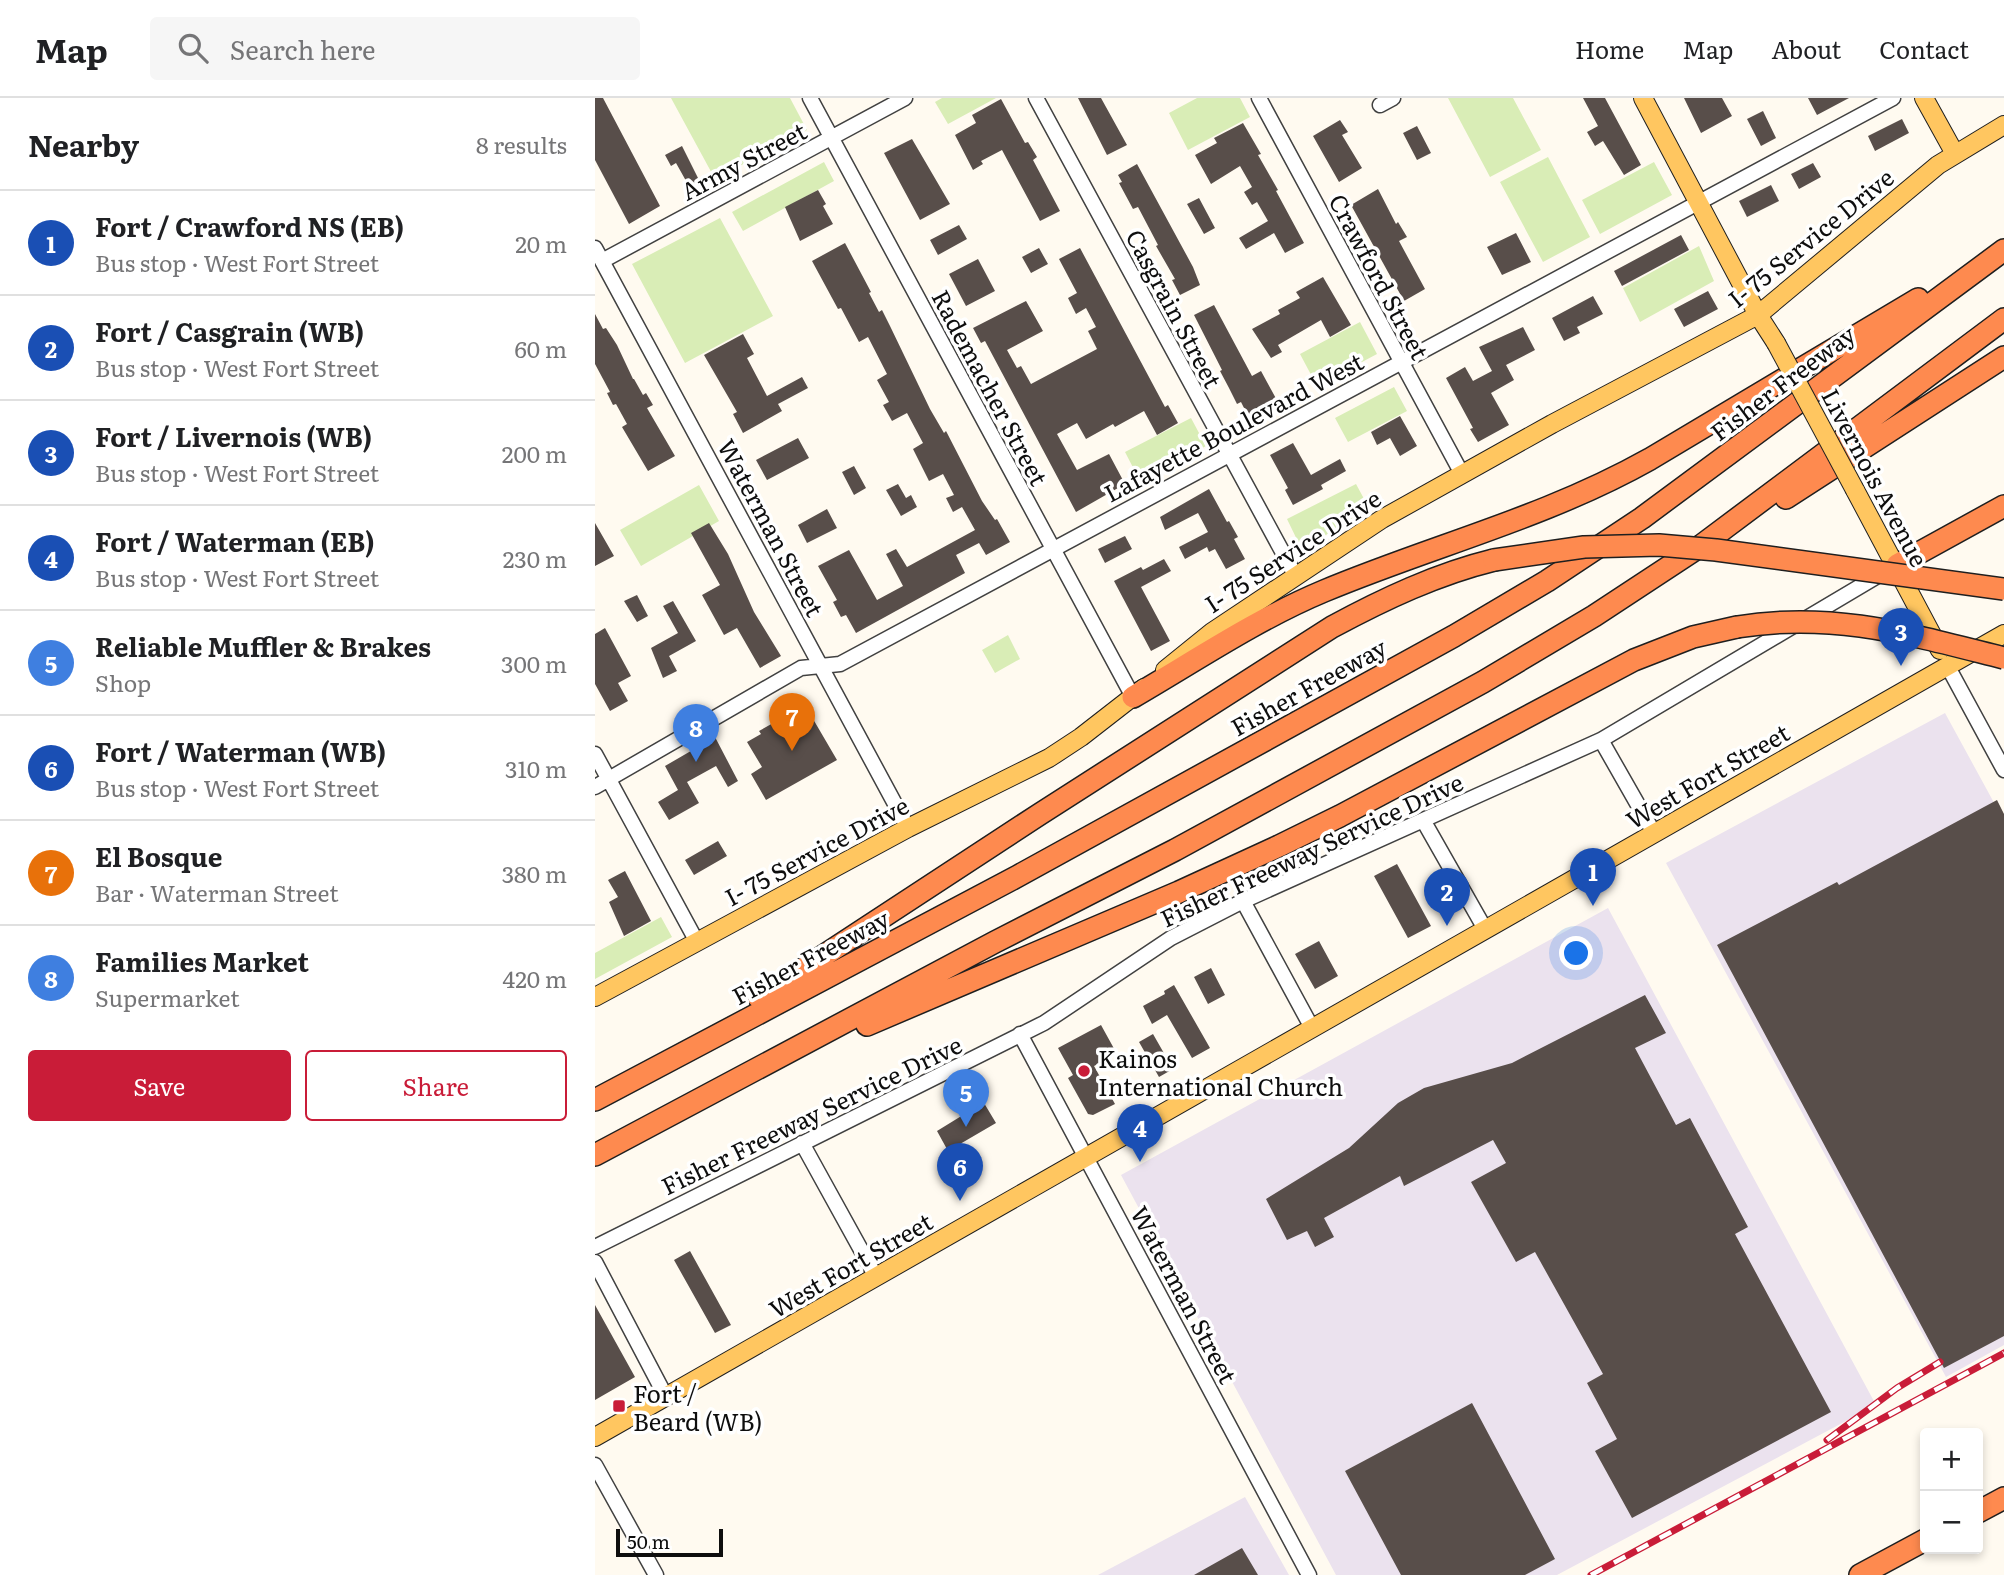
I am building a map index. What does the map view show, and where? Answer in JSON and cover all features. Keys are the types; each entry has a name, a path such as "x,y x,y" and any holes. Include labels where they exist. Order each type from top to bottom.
{"highway":[{"path":"1133,697 1279,612 1322,592 1534,515 1607,483 2004,249"},
{"name":"Fisher Freeway","path":"595,1100 1018,876 1442,642 1547,581 1642,518 2004,249"},
{"path":"595,1155 995,942 1175,850 1483,682 1594,616 1702,545 2004,319"},
{"path":"1702,545 1784,499 2004,357"},
{"path":"1897,565 2004,506"},
{"path":"639,1075 1303,645 1362,611 1443,575 1495,560 1584,547 1659,545 2004,589"},
{"path":"671,1115 883,1017 1167,897 1279,846 1634,660 1693,637 1737,627 1785,621 1851,624 1903,633 2004,658"},
{"path":"1983,1509 2004,1498"},
{"path":"1860,1575 1920,1543"}],"main road":[{"name":"Livernois Avenue","path":"1643,98 1758,315 1776,343 1897,565 1948,666"},
{"path":"1924,98 1955,154"},
{"name":"I- 75 Service Drive","path":"595,997 908,828 1049,758 1133,697 1212,632 1382,519 1552,424 1758,315 1923,177 2004,125"},
{"name":"West Fort Street","path":"595,1437 2004,634"}],"street":[{"name":"Rademacher Street","path":"810,98 1133,697"},
{"name":"Army Street","path":"603,261 905,98"},
{"name":"Casgrain Street","path":"1036,98 1295,575"},
{"name":"Crawford Street","path":"1259,98 1462,474"},
{"name":"Lafayette Boulevard West","path":"595,787 801,668 840,664 1893,98"},
{"name":"Waterman Street","path":"595,248 908,828"},
{"name":"Fisher Freeway Service Drive","path":"595,1247 1044,1023 1171,938 1243,901 1601,740 1897,565"},
{"name":"Livernois Avenue","path":"1948,666 2004,770"},
{"path":"1601,740 1654,833"},
{"path":"595,754 697,942"},
{"path":"1423,820 1485,929"},
{"path":"1243,901 1312,1028"},
{"name":"Waterman Street","path":"1020,1034 1309,1575"},
{"path":"802,1143 876,1277"},
{"path":"595,1262 666,1397"},
{"path":"595,1465 656,1575"}],"shaded area":[{"path":"1945,713 2004,821 2004,1345 1946,1377 1666,863"},
{"path":"1608,908 1876,1405 1557,1575 1336,1575 1121,1175"},
{"path":"1245,1497 1289,1575 1098,1575"}],"green space":[{"path":"671,98 790,98 807,130 715,179"},
{"path":"942,98 996,98 948,124 935,102"},
{"path":"1197,98 1240,98 1250,117 1188,150 1169,113"},
{"path":"1448,98 1513,98 1541,150 1490,177"},
{"path":"1548,157 1590,237 1543,262 1500,182"},
{"path":"824,162 834,181 743,231 732,212"},
{"path":"1654,162 1672,195 1600,234 1582,200"},
{"path":"720,218 773,316 685,363 632,264"},
{"path":"1699,246 1714,281 1640,322 1623,288"},
{"path":"1360,322 1377,354 1317,386 1300,354"},
{"path":"1394,387 1407,411 1348,442 1335,418"},
{"path":"1191,418 1206,446 1140,481 1125,452"},
{"path":"1356,484 1369,508 1302,550 1287,519"},
{"path":"699,485 719,521 641,566 620,530"},
{"path":"1008,635 1020,659 995,673 982,650"},
{"path":"661,917 672,937 595,979 595,953"}],"building":[{"path":"595,98 603,98 660,206 629,224 595,160"},
{"path":"1078,98 1101,98 1127,145 1107,155"},
{"path":"1583,98 1605,98 1641,165 1624,175 1603,141 1595,146 1587,132 1598,126"},
{"path":"1684,98 1722,98 1732,116 1701,133"},
{"path":"1808,98 1849,98 1817,115"},
{"path":"1001,99 1025,143 1028,142 1037,157 1033,160 1060,211 1040,221 1002,150 981,161 983,164 973,170 955,135 976,123 972,115"},
{"path":"1763,111 1776,138 1761,146 1747,119"},
{"path":"1902,119 1909,133 1875,151 1868,136"},
{"path":"1340,120 1348,132 1342,135 1362,168 1339,182 1313,136"},
{"path":"1243,123 1304,243 1285,253 1274,233 1246,249 1239,238 1268,221 1257,202 1252,205 1244,192 1252,187 1240,166 1211,184 1195,155 1217,143 1214,138"},
{"path":"1417,126 1431,153 1417,160 1403,133"},
{"path":"912,139 950,204 920,220 884,153"},
{"path":"682,146 700,182 690,188 676,163 671,166 665,155"},
{"path":"1813,163 1821,177 1799,189 1791,174"},
{"path":"1137,164 1193,267 1200,285 1180,295 1172,280 1175,279 1138,207 1133,209 1119,183 1122,182 1118,175"},
{"path":"1771,185 1779,201 1747,217 1739,201"},
{"path":"1378,189 1396,224 1398,222 1407,237 1399,241 1425,289 1404,301 1351,205"},
{"path":"818,190 833,224 800,241 785,207"},
{"path":"1199,198 1215,228 1204,234 1187,204"},
{"path":"959,225 967,239 938,255 930,240"},
{"path":"1516,233 1531,262 1502,275 1487,247"},
{"path":"1681,235 1689,250 1622,286 1614,271"},
{"path":"845,243 879,312 882,310 930,409 944,433 946,431 982,501 995,520 997,519 1010,542 986,555 979,543 956,555 965,573 856,633 846,615 841,617 833,602 837,600 818,566 849,550 877,600 903,586 886,554 896,549 907,567 975,530 962,507 953,512 946,498 954,495 943,474 929,481 913,449 923,443 907,413 892,421 883,405 889,402 877,380 887,374 868,337 859,342 812,261"},
{"path":"1039,248 1048,264 1031,273 1022,257"},
{"path":"1080,248 1165,407 1168,405 1178,423 1157,435 1144,411 1086,439 1077,423 1057,434 1077,470 1109,454 1125,484 1076,512 985,341 981,343 973,328 1026,301 1043,331 1007,350 1017,368 1021,366 1031,384 1097,349 1088,331 1096,327 1086,308 1076,314 1068,298 1077,293 1059,259"},
{"path":"978,259 995,291 966,306 949,274"},
{"path":"1323,277 1351,325 1330,337 1321,320 1278,345 1282,352 1271,358 1252,329 1280,314 1278,310 1300,298 1296,292"},
{"path":"1708,291 1718,309 1684,327 1674,309"},
{"path":"1593,296 1603,314 1577,327 1580,333 1564,341 1552,318"},
{"path":"1214,305 1252,376 1261,371 1279,404 1250,420 1241,402 1237,404 1194,315"},
{"path":"595,314 603,329 606,328 617,345 643,395 646,393 653,405 647,408 675,456 648,471 622,427 627,424 616,404 613,405 607,393 610,392 595,364"},
{"path":"1523,327 1535,350 1506,365 1514,380 1491,393 1509,425 1478,442 1446,378 1465,367 1473,381 1492,371 1479,347"},
{"path":"743,334 754,354 747,358 767,396 802,377 808,388 778,404 782,411 743,433 733,414 737,412 704,355"},
{"path":"1400,416 1417,446 1400,456 1390,438 1377,445 1371,432"},
{"path":"798,438 809,458 767,480 756,460"},
{"path":"1293,443 1311,475 1340,459 1346,471 1321,485 1323,489 1293,505 1285,490 1288,488 1270,455"},
{"path":"854,466 866,488 854,495 842,472"},
{"path":"898,484 906,498 911,495 917,507 901,516 886,490"},
{"path":"1209,489 1238,537 1234,539 1245,559 1226,569 1215,549 1209,552 1207,547 1185,559 1179,547 1208,532 1198,513 1165,530 1160,517"},
{"path":"827,509 837,528 807,543 798,525"},
{"path":"595,523 614,556 595,566"},
{"path":"709,523 728,554 754,612 781,656 760,668 737,628 724,635 702,595 720,585 691,533"},
{"path":"1125,536 1132,549 1105,563 1098,549"},
{"path":"1164,559 1171,571 1141,587 1170,641 1151,651 1114,581"},
{"path":"637,595 648,616 637,622 624,601"},
{"path":"673,601 696,641 669,656 677,671 663,678 651,648 678,633 663,606"},
{"path":"605,628 631,676 618,683 628,701 610,711 595,684 595,634"},
{"path":"806,707 837,760 766,800 751,774 762,767 747,742 761,734 759,731"},
{"path":"715,737 738,781 728,787 716,766 687,782 699,803 669,820 658,802 678,790 665,766"},
{"path":"1997,800 2004,814 2004,1336 1944,1368 1717,945 1837,882 1839,885"},
{"path":"718,841 727,856 694,875 685,860"},
{"path":"1397,864 1431,926 1408,938 1374,876"},
{"path":"625,871 651,921 624,936 609,902 618,897 608,880"},
{"path":"1319,941 1338,976 1315,989 1295,954"},
{"path":"1211,968 1225,995 1208,1004 1194,977"},
{"path":"1174,985 1210,1048 1192,1058 1167,1015 1152,1024 1143,1006 1165,994 1164,991"},
{"path":"1645,995 1666,1033 1635,1048 1676,1125 1690,1118 1748,1227 1735,1234 1831,1412 1632,1518 1595,1451 1617,1439 1587,1383 1603,1374 1535,1252 1516,1262 1471,1182 1506,1163 1493,1140 1404,1186 1400,1176 1324,1218 1334,1237 1315,1247 1307,1231 1287,1240 1266,1199 1349,1148 1398,1103 1424,1088 1512,1063"},
{"name":"Kainos International Church","path":"1101,1025 1117,1054 1094,1066 1115,1104 1093,1115 1088,1114 1068,1078 1073,1075 1058,1048"},
{"path":"1153,1034 1173,1069 1159,1077 1139,1042"},
{"path":"981,1098 996,1123 948,1151 937,1131 963,1115 960,1110"},
{"path":"690,1251 731,1325 715,1333 674,1260"},
{"path":"595,1305 635,1377 595,1400"},
{"path":"1472,1403 1555,1559 1525,1575 1401,1575 1345,1471"},
{"path":"1242,1548 1258,1575 1194,1575"}],"railway":[{"path":"1591,1575 2004,1353"},
{"path":"1827,1440 1897,1388 1940,1362"}],"place":[{"name":"Fort / Livernois (WB)","path":"1901,666"},
{"name":"El Bosque","path":"792,751"},
{"name":"Families Market","path":"696,762"},
{"name":"Fort / Crawford NS (EB)","path":"1593,906"},
{"name":"Fort / Casgrain (WB)","path":"1447,926"},
{"name":"Kainos International Church","path":"1084,1071"},
{"name":"Reliable Muffler & Brakes","path":"966,1127"},
{"name":"Fort / Waterman (EB)","path":"1140,1162"},
{"name":"Fort / Waterman (WB)","path":"960,1201"},
{"name":"Fort / Beard (WB)","path":"619,1406"}]}
